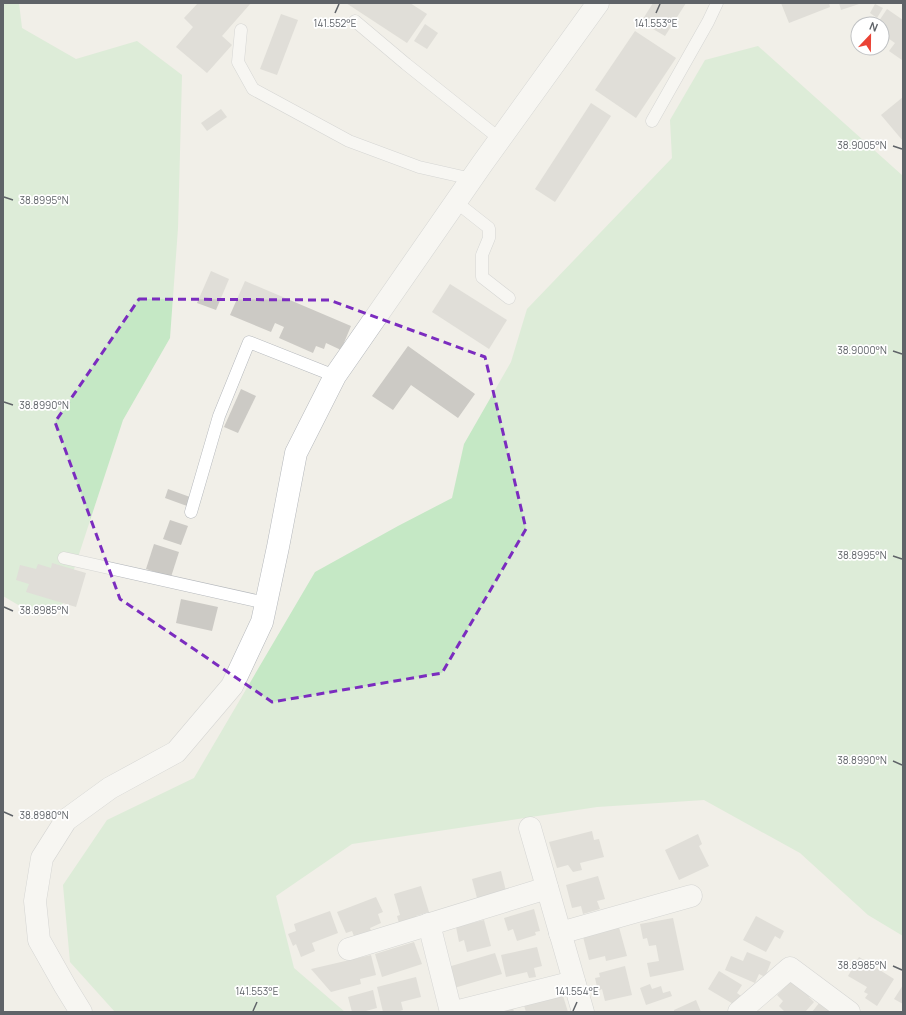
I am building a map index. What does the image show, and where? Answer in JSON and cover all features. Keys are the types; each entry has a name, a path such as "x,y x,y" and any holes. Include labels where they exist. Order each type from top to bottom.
{"street":[{"path":"80,1012 39,940 36,901 42,858 66,820 110,788 176,752 232,686 262,622 296,453 335,376 500,139 598,3"},
{"path":"530,828 583,1012"},
{"path":"349,949 547,888"},
{"path":"560,933 691,896"},
{"path":"429,924 451,1012"},
{"path":"739,1012 790,968 849,1012"},
{"path":"455,1012 574,982"}],"lane":[{"path":"652,121 708,22 717,3"},
{"path":"355,21 500,139"},
{"path":"241,30 238,62 253,89 349,141 419,167 472,179"},
{"path":"456,202 489,228 489,238 482,255 482,277 510,298"},
{"path":"191,512 219,416 250,342 335,376"},
{"path":"64,558 266,603"}],"highlighted area":[{"path":"139,299 329,300 485,357 526,529 442,673 272,702 120,599 55,422"}],"green space":[{"path":"3,3 19,3 22,28 76,59 137,41 182,75 178,228 170,338 123,420 62,606 37,616 3,596"},
{"path":"758,46 903,176 903,936 868,915 800,853 704,800 597,807 352,844 276,896 294,968 345,1012 115,1012 70,962 63,885 107,820 194,778 315,572 452,498 464,444 511,362 527,309 672,158 670,120 705,60"}],"building":[{"path":"198,3 251,3 222,36 232,45 207,73 176,47 193,27 184,18"},
{"path":"346,3 410,3 427,14 407,43"},
{"path":"653,3 686,3 665,36 641,22"},
{"path":"781,3 829,3 830,7 789,23"},
{"path":"839,3 862,3 841,10"},
{"path":"875,4 883,8 878,16 874,16 870,13"},
{"path":"887,9 903,20 902,60 890,52 895,43 890,40 890,16 882,16"},
{"path":"281,14 298,20 277,75 260,69"},
{"path":"425,24 438,33 427,49 414,41"},
{"path":"635,31 676,58 636,118 595,90"},
{"path":"903,97 903,141 881,115"},
{"path":"591,103 611,116 555,202 535,189"},
{"path":"221,109 227,117 207,131 201,123"},
{"path":"211,271 229,279 216,310 197,303"},
{"path":"245,281 351,326 341,350 326,343 324,349 316,346 313,353 279,338 284,327 275,323 271,332 230,315"},
{"path":"450,284 507,320 489,349 432,312"},
{"path":"408,346 475,394 458,418 411,385 393,410 372,396"},
{"path":"241,389 256,396 238,433 224,427"},
{"path":"168,489 190,497 187,506 165,498"},
{"path":"170,520 188,526 181,545 163,539"},
{"path":"154,544 179,552 171,577 146,569"},
{"path":"52,563 86,573 76,607 26,592 29,584 16,580 20,565 36,569 38,564 51,568"},
{"path":"181,599 218,607 212,631 176,623"},
{"path":"592,831 594,840 599,839 604,857 580,863 582,870 573,872 568,865 557,868 549,842"},
{"path":"698,834 702,844 699,846 709,866 679,880 665,850"},
{"path":"501,871 506,891 477,898 472,879"},
{"path":"598,876 605,899 597,901 600,909 583,914 581,906 572,908 566,885"},
{"path":"421,886 429,912 416,916 417,922 400,927 397,916 400,915 394,894"},
{"path":"376,897 383,912 378,914 381,923 370,928 372,934 356,941 352,931 346,933 337,912"},
{"path":"534,909 540,931 535,932 536,935 517,941 513,929 508,931 504,918"},
{"path":"330,911 338,933 312,943 315,951 301,957 296,944 293,946 288,934 296,931 294,924"},
{"path":"756,916 784,931 780,939 775,936 766,952 743,940"},
{"path":"673,918 684,970 650,977 647,963 659,961 656,945 649,946 647,938 643,939 640,924"},
{"path":"484,920 491,946 467,952 464,940 459,942 456,927"},
{"path":"617,920 627,956 606,961 605,956 589,960 581,929"},
{"path":"414,942 422,964 382,977 375,954"},
{"path":"537,947 542,966 534,968 536,977 529,978 527,972 506,977 501,955"},
{"path":"747,952 771,962 765,977 759,974 755,983 725,970 731,956 743,961"},
{"path":"495,953 502,974 454,988 448,967"},
{"path":"371,955 376,975 360,979 361,984 331,992 311,969"},
{"path":"859,957 894,979 877,1006 865,998 868,994 864,992 867,987 848,976"},
{"path":"625,966 632,995 605,1001 602,989 598,991 595,978 600,977 599,973"},
{"path":"719,971 742,985 737,993 741,996 735,1005 708,989"},
{"path":"416,977 421,997 401,1002 403,1010 396,1012 383,1012 377,987"},
{"path":"791,981 812,993 809,997 814,1002 805,1012 785,1012 779,1006 783,1001 777,995"},
{"path":"650,984 652,989 661,986 663,993 670,991 672,996 646,1005 640,988"},
{"path":"903,985 903,1004 894,999"},
{"path":"373,990 377,1008 362,1012 352,1012 348,997"},
{"path":"563,996 568,1012 526,1012 523,1002"},
{"path":"823,998 841,1012 812,1012"},
{"path":"696,1000 701,1012 674,1012 674,1010"},
{"path":"512,1004 514,1012 488,1012"}]}
